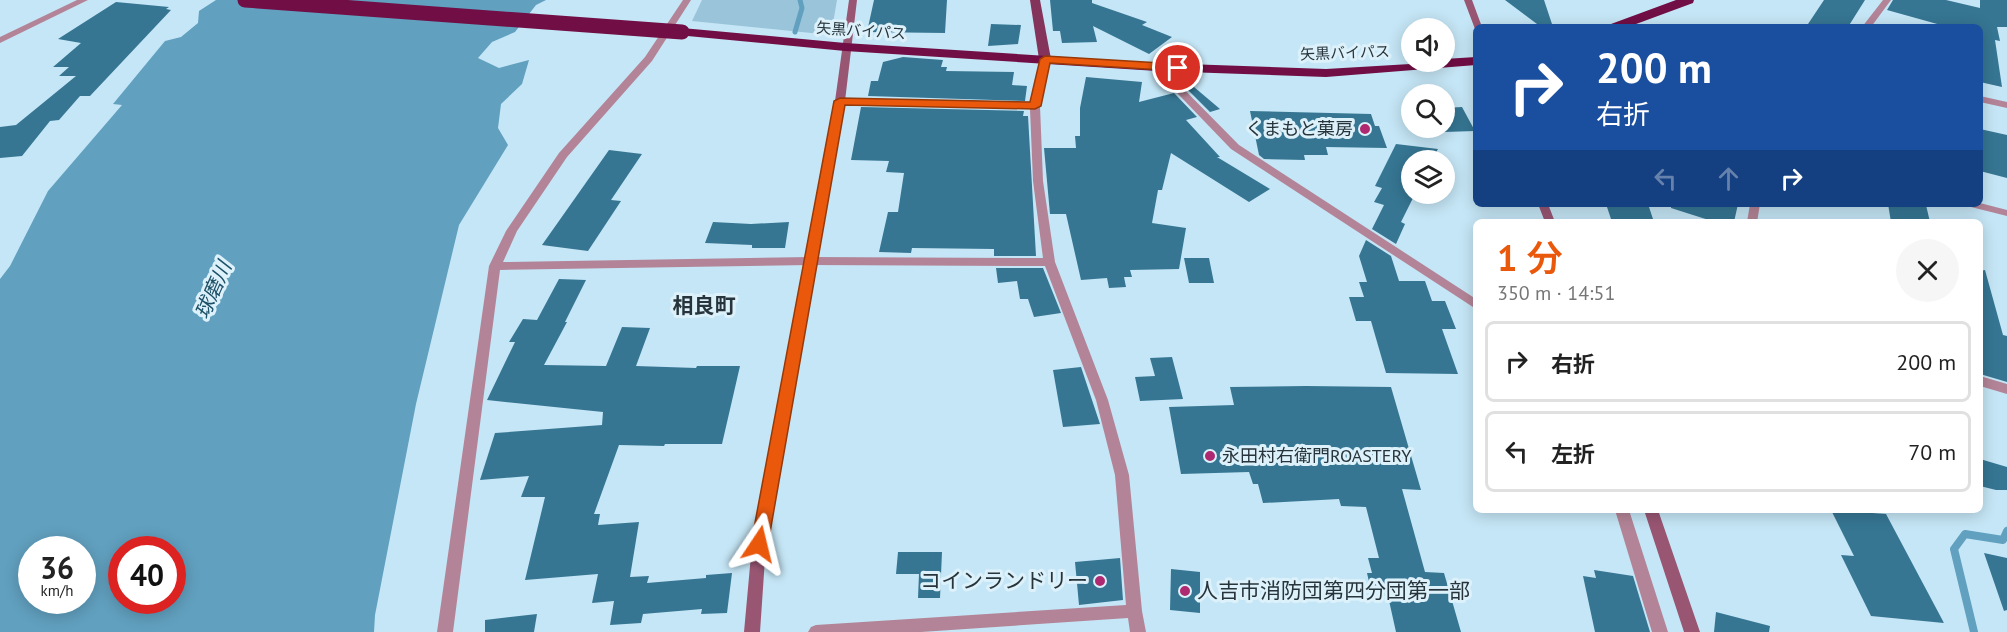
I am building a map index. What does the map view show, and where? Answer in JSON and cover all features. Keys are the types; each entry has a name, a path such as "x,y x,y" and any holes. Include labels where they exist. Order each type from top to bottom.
{"highway":[{"name":"矢黒バイパス","path":"245,0 682,32 845,47 1157,67 1326,73 1473,61"},
{"path":"1624,24 1688,0"}],"main road":[{"path":"1035,0 1045,59"}],"street":[{"path":"0,40 84,0"},
{"path":"445,632 495,266 512,231 563,154 649,59 687,0"},
{"path":"752,632 759,544 840,101 845,47 853,0"},
{"path":"1468,0 1477,24"},
{"path":"1868,24 1887,0"},
{"path":"1045,59 1035,106 1038,182 1049,262 1102,400 1122,475 1134,611 1138,632"},
{"path":"1157,67 1235,147 1473,303"},
{"path":"1983,100 2007,105"},
{"path":"840,101 1035,106"},
{"path":"1983,207 2007,213"},
{"path":"495,266 810,261 1049,262"},
{"path":"1983,382 2007,389"},
{"path":"1623,513 1660,632"},
{"path":"1652,513 1692,632"},
{"path":"816,632 1134,611"}],"shaded area":[{"path":"702,0 837,0 831,35 692,21"}],"water":[{"name":"球磨川","path":"216,0 546,0 536,5 515,32 492,42 478,58 499,68 529,60 522,84 501,104 498,128 508,145 459,225 416,404 375,615 374,632 0,632 0,279 10,266 48,191 122,105 113,104 165,41 181,37 198,23 199,11"}],"building":[{"path":"874,0 947,0 945,33 867,32"},
{"path":"1050,0 1092,0 1092,3 1147,22 1142,25 1172,37 1149,54 1093,26 1097,42 1062,43 1060,31 1053,31"},
{"path":"1505,0 1544,0 1552,24 1537,24"},
{"path":"1824,0 1865,0 1850,24 1808,24"},
{"path":"1893,0 1946,0 1980,8 1980,0 2007,0 2007,27 1997,27 2000,41 1995,40 2002,87 1983,83 1983,24 1937,24 1887,10"},
{"path":"116,2 169,7 166,9 171,10 90,96 80,96 59,120 50,121 22,156 0,158 0,127 16,125 76,76 59,76 69,67 53,67 81,43 58,39"},
{"path":"991,24 1021,25 1018,44 988,46"},
{"path":"903,57 943,60 941,67 947,67 946,71 1014,72 1012,85 1027,86 1025,101 868,96 871,81 878,81 883,62"},
{"path":"1086,77 1142,82 1139,102 1174,93 1197,117 1186,120 1220,157 1217,157 1270,189 1249,202 1171,153 1162,190 1158,190 1152,223 1186,228 1179,269 1130,270 1132,277 1124,277 1126,287 1109,288 1107,278 1081,280 1066,214 1050,214 1044,148 1076,148 1075,136 1080,136 1080,108"},
{"path":"1194,87 1220,109 1210,112 1187,89"},
{"path":"861,107 1024,111 1023,116 1028,116 1036,256 994,256 994,249 912,248 911,253 879,252 888,212 898,212 904,173 886,172 889,161 851,160"},
{"path":"1455,107 1462,107 1473,131 1455,132"},
{"path":"1250,111 1371,114 1375,126 1379,126 1387,148 1326,147 1328,155 1304,155 1305,160 1264,159 1259,155"},
{"path":"1983,130 2007,135 2007,178 1983,172"},
{"path":"1396,144 1438,149 1401,150 1401,204 1410,204 1401,222 1405,224 1396,244 1372,229 1384,205 1374,202 1382,188 1375,186"},
{"path":"609,150 642,154 611,200 621,201 588,251 542,245"},
{"path":"1607,207 1649,207 1653,219 1611,219"},
{"path":"1737,207 1735,219 1706,219 1671,208"},
{"path":"1888,207 1926,207 1929,219 1890,219"},
{"path":"713,222 751,224 789,222 785,248 752,248 752,245 705,243"},
{"path":"1366,240 1391,256 1399,281 1425,281 1432,301 1445,301 1456,329 1442,329 1458,374 1386,373 1371,321 1356,321 1349,297 1364,297 1359,282 1367,282 1359,256"},
{"path":"1184,258 1209,258 1214,283 1189,283"},
{"path":"996,268 1043,268 1061,313 1034,317 1028,299 1020,299 1017,281 998,283"},
{"path":"1983,270 1985,270 2003,335 2007,336 2007,382 1983,375"},
{"path":"559,279 586,280 544,365 606,366 622,327 650,328 636,366 696,368 697,366 740,366 722,444 619,445 594,514 600,514 598,525 639,522 630,577 649,576 647,583 706,578 706,575 732,573 727,613 701,614 702,609 643,614 641,623 610,625 614,601 592,603 598,574 525,580 545,497 521,497 529,476 480,480 495,433 602,425 603,412 487,400 515,342 509,342 523,319 537,320"},
{"path":"1172,357 1183,399 1140,401 1135,377 1155,376 1150,358"},
{"path":"1081,367 1100,424 1063,427 1053,370"},
{"path":"1230,387 1391,387 1421,490 1402,489 1425,572 1444,573 1461,632 1396,632 1388,596 1372,595 1367,573 1372,573 1368,558 1379,558 1366,507 1341,506 1339,499 1263,503 1258,484 1253,484 1249,472 1181,474 1169,407 1234,405"},
{"path":"1983,460 2007,467 2007,490 1983,487"},
{"path":"1832,513 1886,514 1944,623 1871,616 1841,555 1854,556"},
{"path":"898,552 942,552 940,598 918,598 919,574 896,574"},
{"path":"1984,553 2007,558 2007,610 2004,611"},
{"name":"コインランドリー","path":"1120,558 1123,600 1079,605 1075,562"},
{"name":"人吉市消防団第四分団第一部","path":"1171,569 1200,572 1200,613 1170,610"},
{"path":"1594,570 1633,576 1650,632 1595,632 1583,576 1596,578"},
{"path":"1716,612 1770,626 1769,632 1714,632"},
{"path":"537,614 534,632 485,632 485,620"}],"waterway":[{"path":"795,32 802,8 800,0"},
{"path":"1974,632 1954,549 1965,534 2003,540 2007,531"}],"place":[{"name":"くまもと菓房","path":"1365,129"},
{"name":"永田村右衛門ROASTERY","path":"1210,456"},
{"name":"コインランドリー","path":"1100,581"},
{"name":"人吉市消防団第四分団第一部","path":"1185,591"}],"district":[{"name":"相良町","path":"704,306"}],"route":[{"path":"759,544 840,101 1035,106 1045,59 1178,68"}]}
